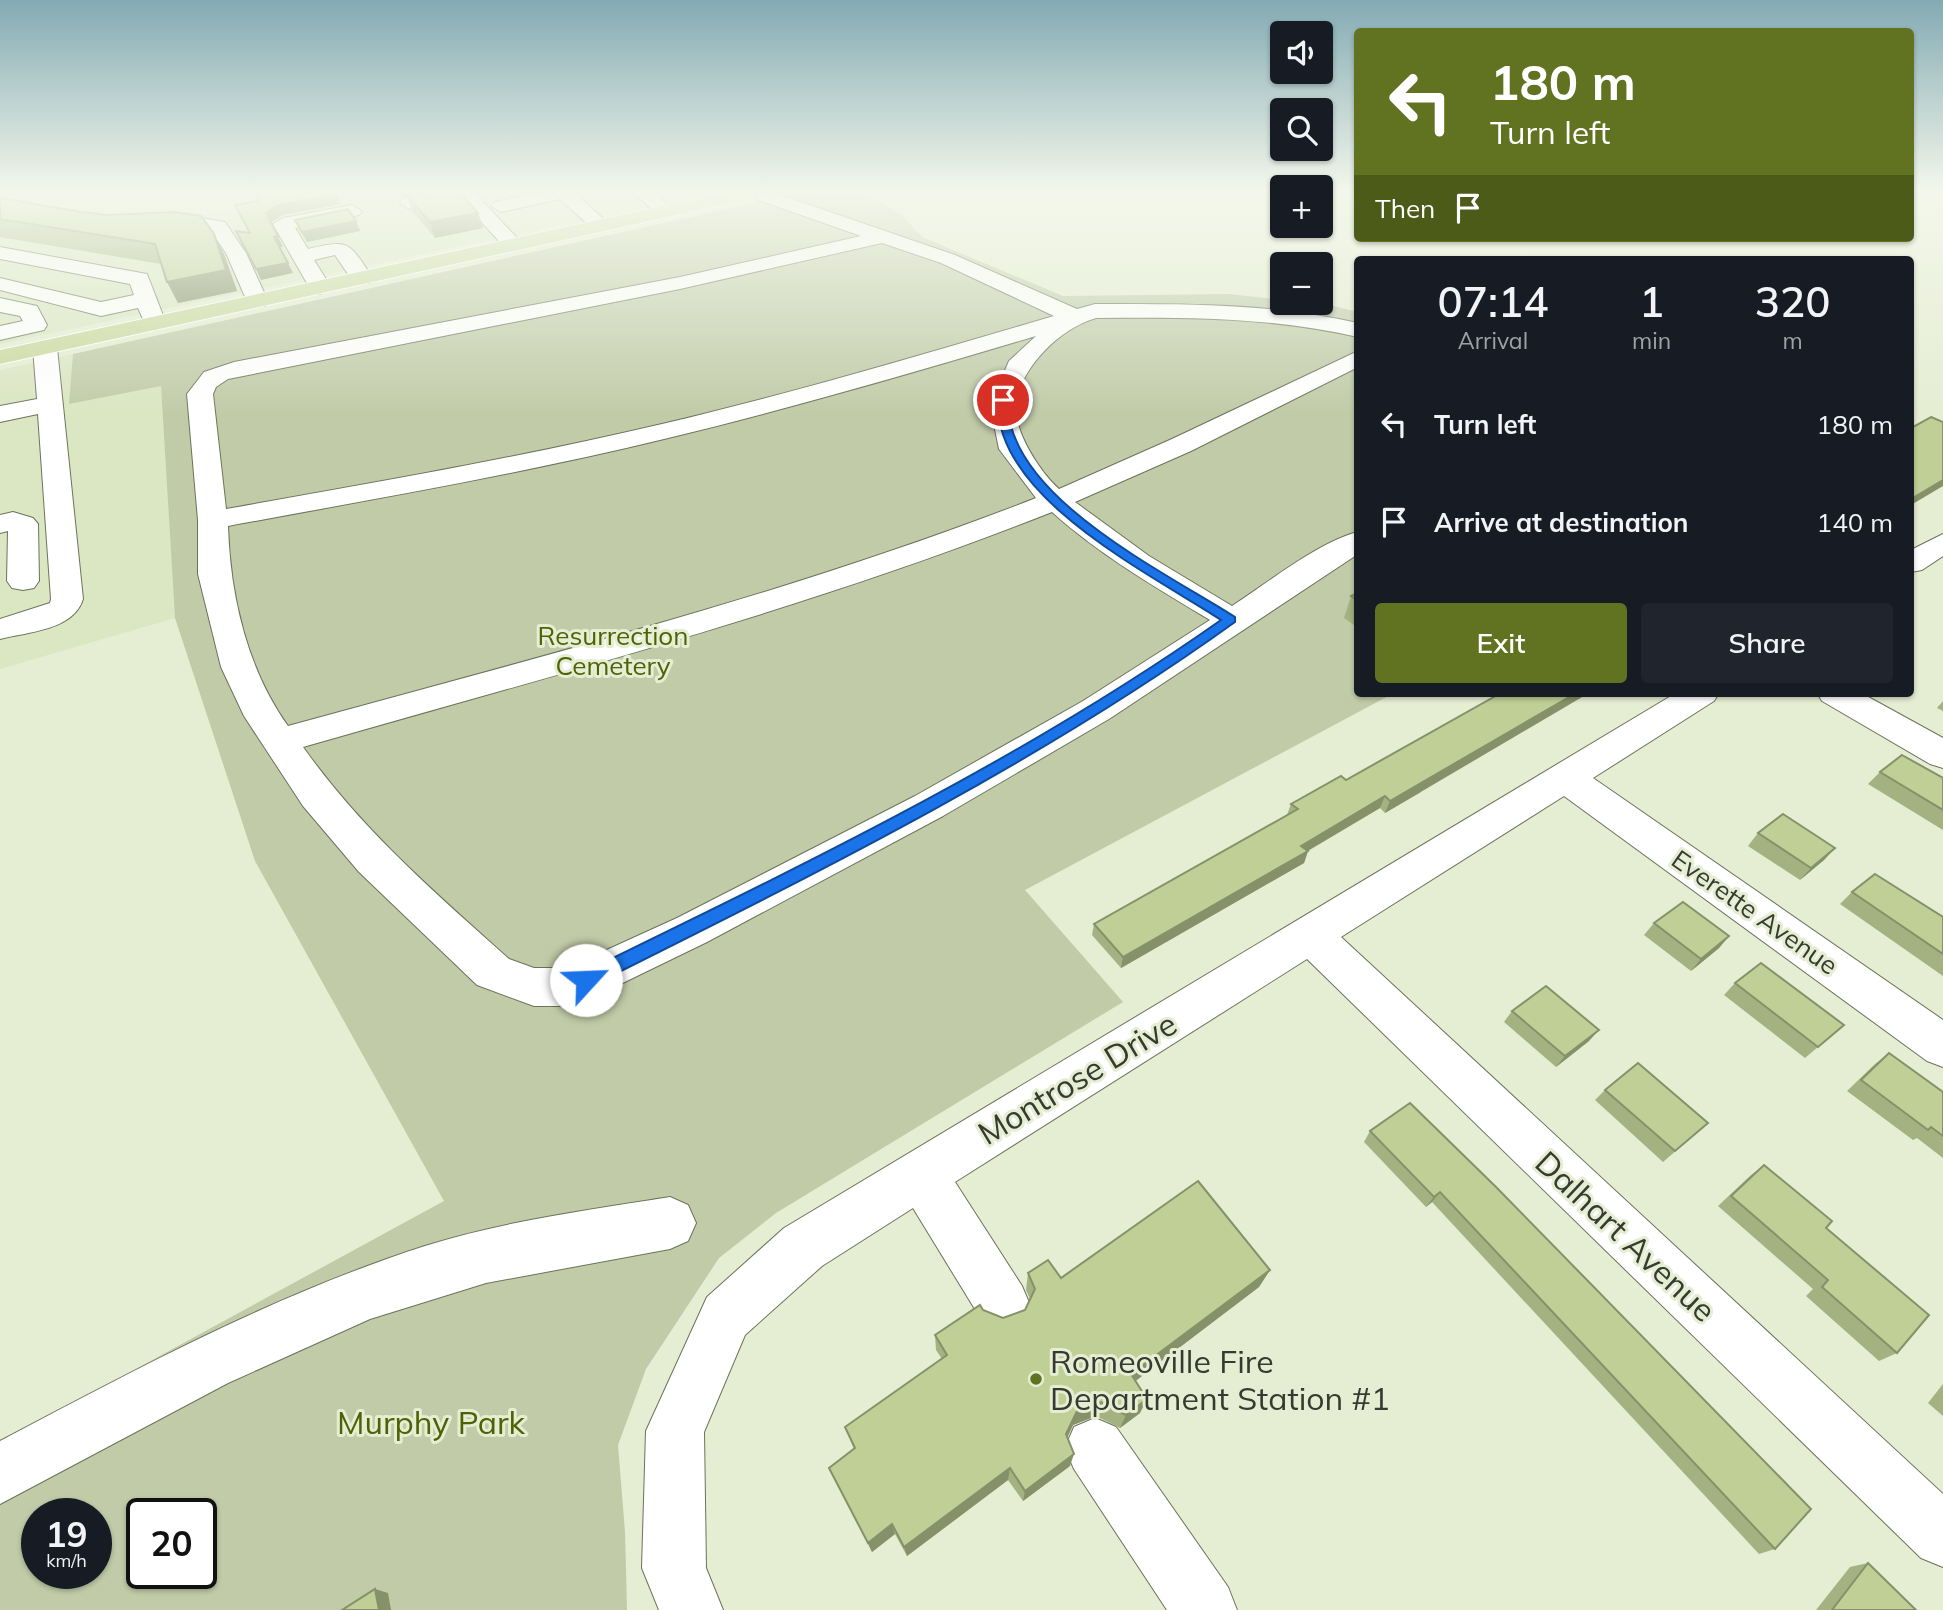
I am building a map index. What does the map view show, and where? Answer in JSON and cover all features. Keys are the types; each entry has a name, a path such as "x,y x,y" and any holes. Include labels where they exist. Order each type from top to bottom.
{"main road":[{"path":"0,357 419,265"}],"street":[{"path":"65,265 139,279 155,323"},
{"path":"241,265 257,301"},
{"path":"307,265 320,287"},
{"path":"353,265 362,278"},
{"path":"758,265 680,283 249,366 218,375 203,386 200,394 213,520 214,574 238,667 278,741 317,796 373,861 493,972 534,988 558,987 586,980 692,930 929,806 1138,684 1231,620 1354,543"},
{"path":"961,265 1073,316"},
{"path":"0,284 101,309 147,299"},
{"path":"0,305 29,311 36,325 0,333"},
{"path":"213,520 487,470 661,432 891,372 1073,316 1119,309 1211,309 1310,319 1354,329"},
{"path":"1073,316 1042,336 1012,374 1003,400 1002,419 1015,451 1035,482 1084,526 1231,620"},
{"path":"0,629 50,616 64,609 67,599 64,569 28,496 49,404 45,348"},
{"path":"278,741 744,610 931,547 1054,501 1207,434 1354,360"},
{"path":"0,414 49,404"},
{"path":"0,524 13,521 23,524 24,549 11,585"},
{"path":"11,585 64,569"},
{"name":"Montrose Drive","path":"691,1610 674,1568 676,1431 726,1316 803,1247 1696,697"},
{"path":"1841,697 1943,755"},
{"name":"Everette Avenue","path":"1566,778 1943,1046"},
{"name":"Dalhart Avenue","path":"1310,935 1943,1536"},
{"path":"920,1173 1003,1305"},
{"path":"0,1474 178,1378 319,1314 426,1273 520,1249 670,1223"},
{"path":"1095,1448 1205,1610"}],"shaded area":[{"path":"0,265 370,265 0,344"},
{"path":"73,354 70,404 161,385 175,618 0,669 0,370"}],"green space":[{"name":"Resurrection Cemetery","path":"474,265 989,265 1063,296 1229,294 1270,299 1270,315 1333,315 1333,306 1354,311 1354,697 1387,697 1025,890 1123,1002 776,1213 719,1258 646,1369 618,1445 625,1532 627,1610 0,1610 0,1443 444,1201 255,861 175,618 161,386 69,404 73,354"}],"building":[{"path":"162,265 224,265 226,270 167,282"},
{"path":"254,265 277,265 256,269"},
{"path":"1931,417 1943,422 1943,480 1914,497 1914,426"},
{"path":"1494,697 1569,697 1390,801 1385,796 1301,846 1308,851 1123,957 1094,924 1298,809 1291,804 1341,776 1346,780"},
{"path":"1902,755 1943,778 1943,810 1880,772"},
{"path":"1783,814 1835,848 1811,868 1758,833"},
{"path":"1875,874 1943,917 1943,954 1852,892"},
{"path":"1683,902 1729,936 1701,959 1654,923"},
{"path":"1761,963 1844,1025 1818,1047 1735,983"},
{"path":"1546,986 1599,1030 1565,1056 1512,1011"},
{"path":"1889,1053 1943,1092 1943,1136 1931,1127 1928,1130 1861,1080"},
{"path":"1638,1063 1708,1123 1675,1151 1605,1090"},
{"path":"1410,1103 1496,1187 1811,1509 1775,1549 1440,1192 1434,1197 1370,1131"},
{"path":"1764,1165 1832,1221 1826,1228 1929,1315 1897,1353 1822,1287 1828,1280 1731,1196"},
{"name":"Romeoville Fire Department Station #1","path":"1198,1181 1270,1270 1131,1374 1147,1399 1126,1415 1101,1402 1077,1411 1066,1434 1074,1454 1025,1491 1010,1468 904,1547 892,1524 868,1543 829,1468 855,1448 845,1427 947,1355 935,1335 980,1305 983,1310 1003,1318 1025,1310 1035,1289 1028,1273 1048,1260 1061,1278"},
{"path":"1868,1563 1916,1610 1832,1610"},
{"path":"375,1589 379,1610 342,1610"}],"place":[{"name":"Romeoville Fire Department Station #1","path":"1036,1379"}],"route":[{"path":"586,980 692,930 816,866 1021,755 1158,671 1231,620 1084,526 1054,501 1035,482 1021,462 1002,419 1003,400"}],"park label":[{"name":"Murphy Park","path":"431,1422"}]}
